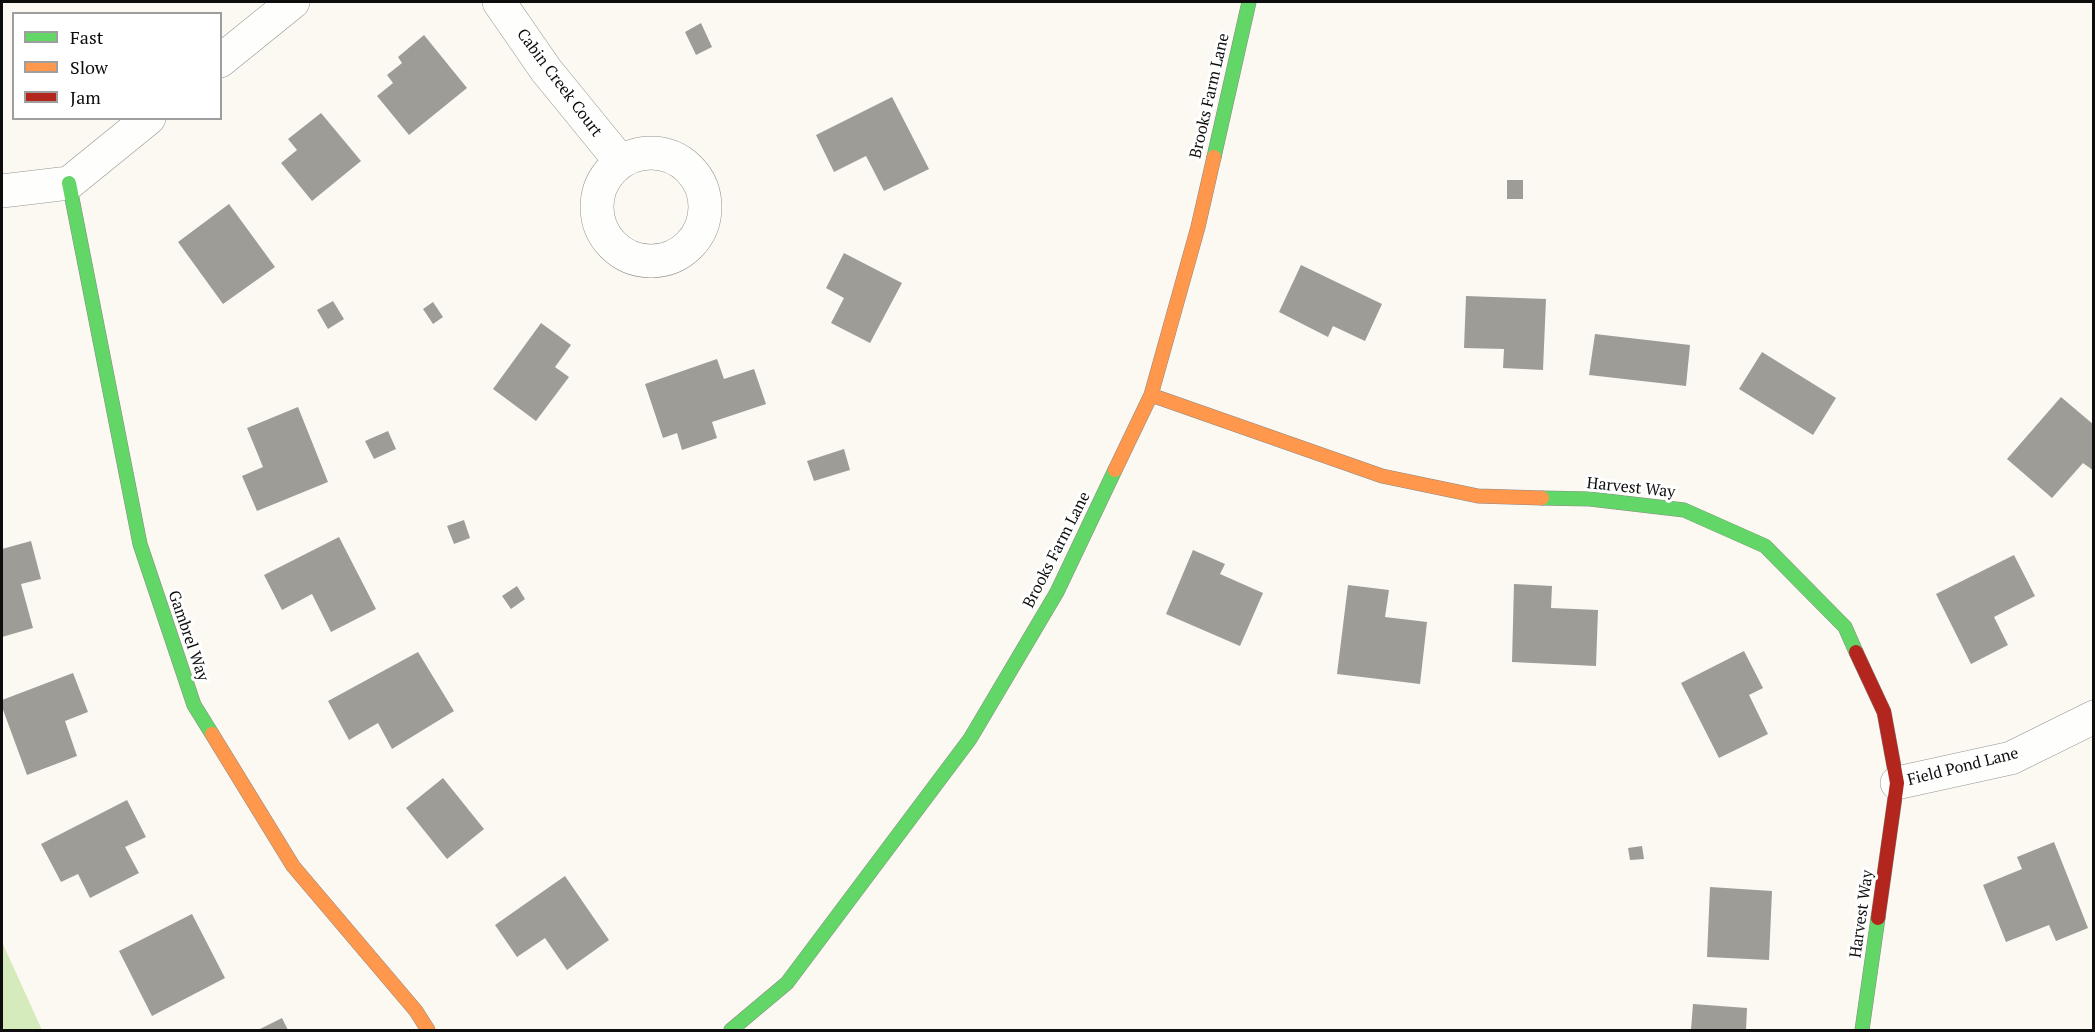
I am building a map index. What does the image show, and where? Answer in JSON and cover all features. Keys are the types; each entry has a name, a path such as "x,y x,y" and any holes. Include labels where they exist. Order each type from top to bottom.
{"street":[{"path":"222,59 293,2"},
{"name":"Cabin Creek Court","path":"499,2 546,70 621,162"},
{"name":"Brooks Farm Lane","path":"731,1030 787,983 970,739 1057,592 1151,395 1198,227 1249,2"},
{"path":"2,191 69,183 147,120"},
{"name":"Gambrel Way","path":"69,183 140,544 194,705 293,866 416,1011 428,1030"},
{"name":"Harvest Way","path":"1151,395 1382,476 1478,496 1590,499 1683,510 1765,546 1845,627 1884,712 1897,783 1862,1030"},
{"name":"Field Pond Lane","path":"1897,783 2011,758 2094,717"}],"green space":[{"path":"2,942 42,1030 2,1030"}],"building":[{"path":"701,23 712,47 696,55 685,32"},
{"path":"424,35 467,88 409,135 377,96 393,83 387,75 402,63 398,57"},
{"path":"892,97 929,169 884,191 866,156 834,172 816,135"},
{"path":"321,113 361,161 312,201 281,163 297,150 288,139"},
{"path":"1507,180 1523,180 1523,199 1507,199"},
{"path":"229,204 275,267 223,304 178,242"},
{"path":"844,253 902,283 870,343 831,323 844,298 826,288"},
{"path":"1301,265 1382,304 1365,341 1333,326 1328,337 1279,312"},
{"path":"1466,296 1546,299 1543,370 1503,368 1504,349 1464,348"},
{"path":"333,301 344,319 328,329 317,310"},
{"path":"433,302 443,317 433,324 423,309"},
{"path":"541,323 571,345 555,367 569,377 536,421 493,389"},
{"path":"1595,334 1690,345 1686,386 1589,375"},
{"path":"1762,352 1836,398 1813,435 1739,389"},
{"path":"717,359 724,379 754,369 766,404 712,422 717,438 682,450 677,433 663,438 645,384"},
{"path":"2061,397 2094,425 2094,471 2083,463 2052,498 2007,459"},
{"path":"298,407 328,482 257,511 242,476 263,467 247,428"},
{"path":"388,431 396,449 374,459 365,441"},
{"path":"844,449 850,470 814,481 807,461"},
{"path":"464,520 470,538 454,544 447,526"},
{"path":"339,537 376,609 331,632 312,594 282,610 264,575"},
{"path":"31,541 41,579 21,584 33,628 2,637 2,549"},
{"path":"1193,550 1225,564 1220,574 1263,593 1240,646 1166,614"},
{"path":"2014,555 2035,596 1994,617 2008,645 1971,664 1936,594"},
{"path":"1514,584 1552,586 1551,608 1598,610 1596,666 1512,662"},
{"path":"1348,585 1389,590 1385,617 1427,622 1420,684 1337,674"},
{"path":"517,586 525,599 511,609 502,596"},
{"path":"1744,651 1763,688 1749,695 1768,734 1719,758 1681,683"},
{"path":"418,652 454,711 392,749 378,723 349,740 328,701"},
{"path":"73,673 88,712 65,721 77,756 27,775 2,707 2,700"},
{"path":"443,778 484,829 447,859 406,808"},
{"path":"127,800 146,837 125,847 139,873 90,898 78,874 61,882 41,844"},
{"path":"2054,842 2088,928 2056,941 2049,925 2006,942 1983,885 2022,869 2017,857"},
{"path":"1642,846 1644,859 1630,860 1628,848"},
{"path":"565,876 609,940 567,970 545,938 517,957 495,925"},
{"path":"1710,887 1772,891 1769,960 1707,957"},
{"path":"192,914 225,978 152,1016 119,951"},
{"path":"1693,1004 1747,1008 1746,1030 1691,1030"},
{"path":"282,1018 288,1030 258,1030"}],"traffic: fast":[{"path":"1214,157 1249,2"},
{"path":"69,183 140,544 194,705 212,734"},
{"path":"731,1030 787,983 970,739 1057,592 1115,470"},
{"path":"1542,498 1590,499 1684,510 1765,546 1845,627 1856,652"},
{"path":"1862,1030 1878,918"}],"traffic: slow":[{"path":"1115,470 1151,395 1198,227 1214,157"},
{"path":"1151,395 1382,476 1478,496 1542,498"},
{"path":"212,734 293,866 416,1011 428,1030"}],"traffic: jam":[{"path":"1856,652 1884,712 1897,783 1878,918"}]}
